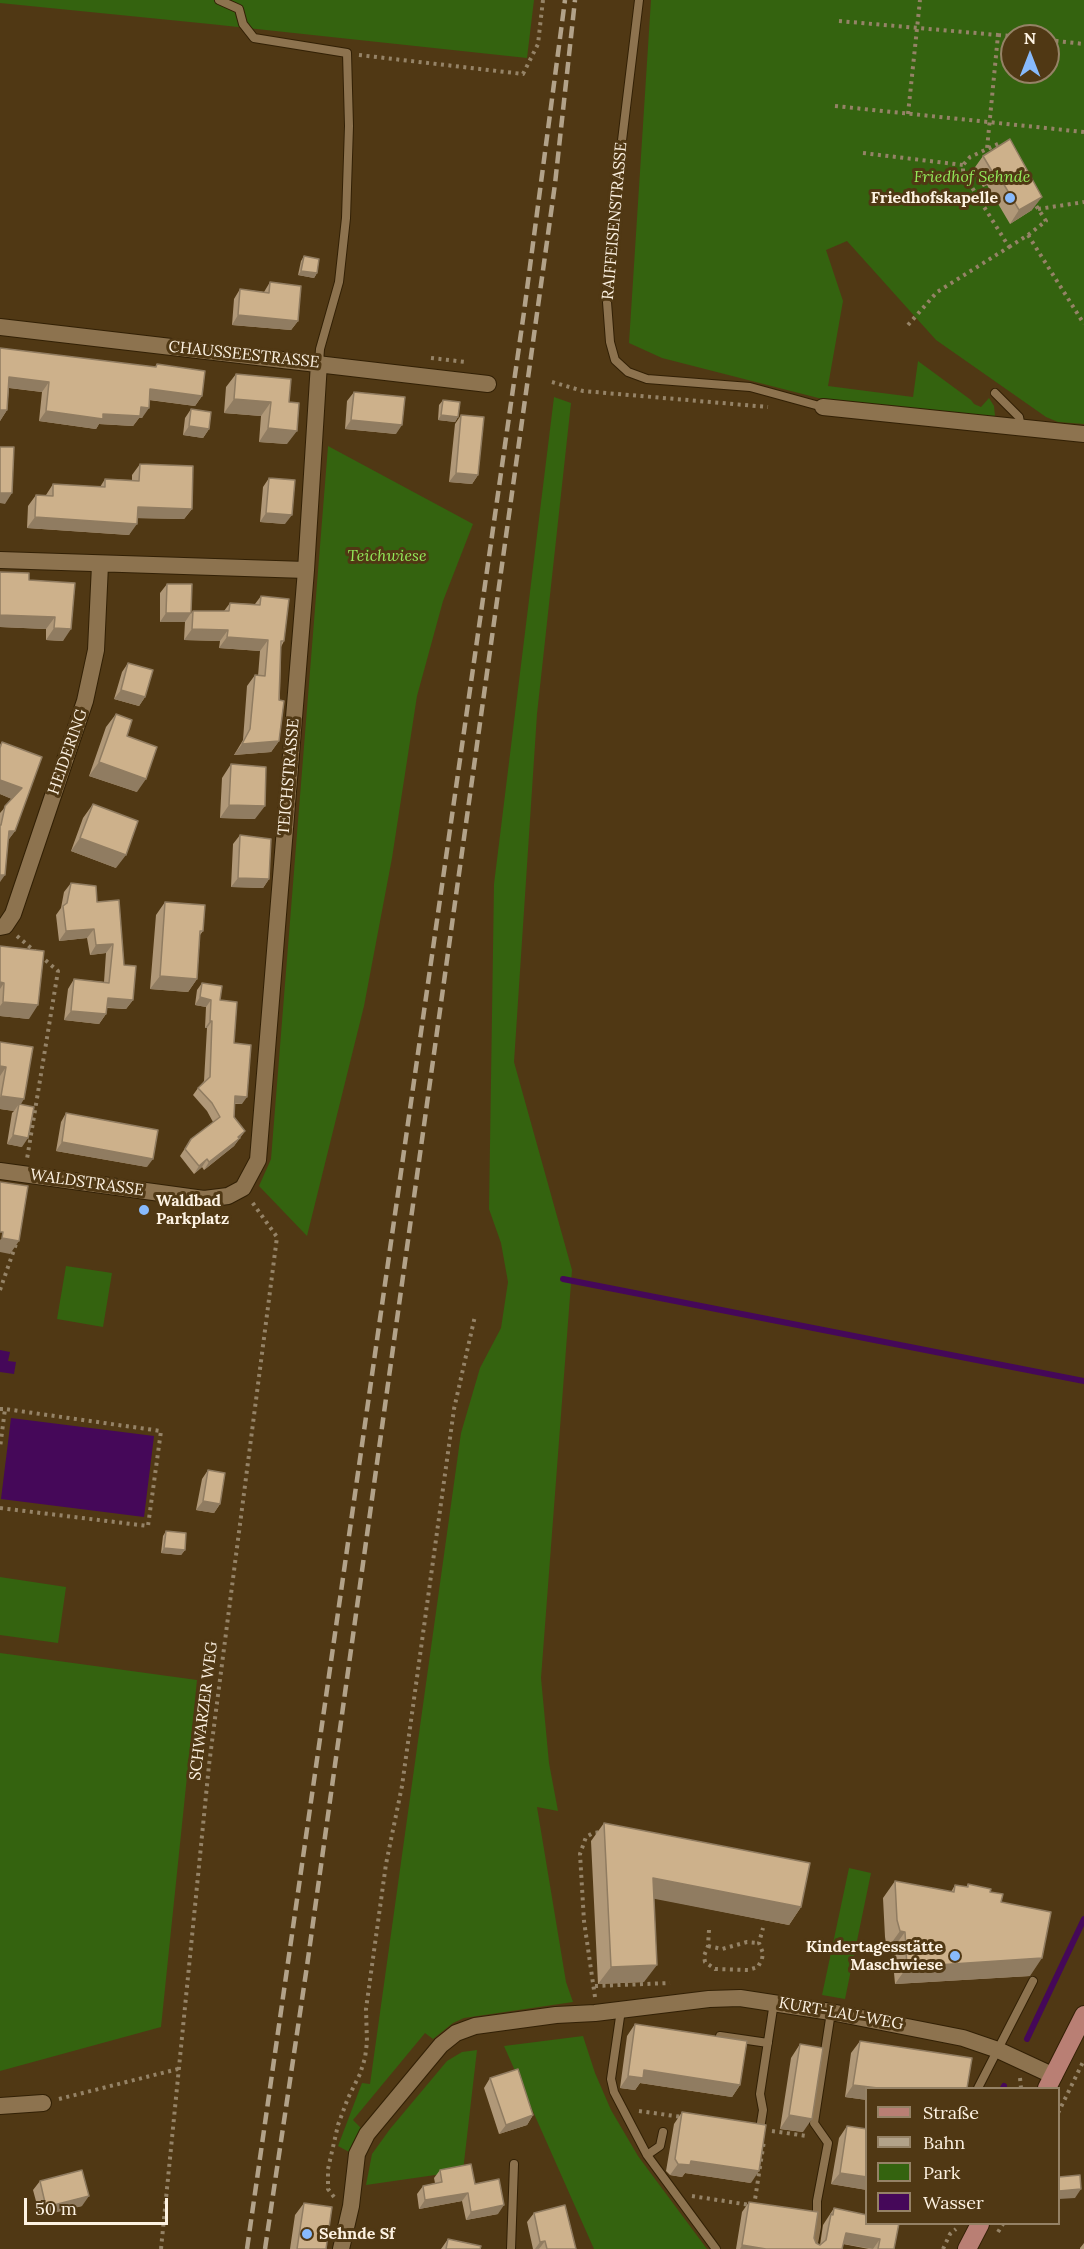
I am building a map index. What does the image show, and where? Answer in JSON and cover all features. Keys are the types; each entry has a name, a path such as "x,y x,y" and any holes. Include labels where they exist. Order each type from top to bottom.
{"main road":[{"path":"1050,2082 1083,2018"},
{"path":"967,2249 979,2225"}],"street":[{"name":"CHAUSSEESTRASSE","path":"0,327 488,384"},
{"name":"TEICHSTRASSE","path":"243,1188 258,1160 306,570 319,363"},
{"name":"RAIFFEISENSTRASSE","path":"823,407 1084,434"},
{"path":"0,560 306,570"},
{"name":"HEIDERING","path":"3,927 13,914 85,701 96,650 100,565"},
{"name":"WALDSTRASSE","path":"0,1171 204,1199 228,1196 243,1188"},
{"name":"KURT-LAU-WEG","path":"341,2249 351,2206 357,2154 367,2134 441,2045 456,2033 475,2026 709,1998 740,1998 831,2012 963,2038 998,2050 1050,2082"},
{"path":"0,2106 43,2103"}],"lane":[{"path":"219,0 239,9 243,24 254,39 346,54 349,126 346,218 339,282 320,349 319,363"},
{"name":"RAIFFEISENSTRASSE","path":"639,0 609,257 607,302 610,342 615,360 628,372 647,379 750,387 823,407"},
{"path":"995,393 1019,417 1021,428"},
{"path":"979,2087 1034,1981"},
{"path":"760,2129 763,2110 760,2094 774,2002"},
{"path":"621,2010 611,2079 620,2108 647,2155 716,2249"},
{"path":"813,2249 828,2143 814,2123 831,2012"},
{"path":"720,2036 768,2043"},
{"path":"647,2155 660,2146 663,2132"},
{"path":"511,2249 514,2164"}],"path":[{"path":"346,54 523,74 538,44 543,0"},
{"path":"908,114 920,0"},
{"path":"839,21 998,35 987,150"},
{"path":"1060,41 1084,44"},
{"path":"835,106 1084,132"},
{"path":"1005,153 1000,143 970,158 963,165 963,173 1009,247"},
{"path":"863,153 963,165"},
{"path":"908,325 938,292 1028,235 1046,221 1033,200"},
{"path":"1038,210 1084,202"},
{"path":"1028,235 1084,324"},
{"path":"552,382 583,391 773,408"},
{"path":"3,927 58,971 25,1174"},
{"name":"SCHWARZER WEG","path":"160,2249 209,1765 277,1237 243,1188"},
{"path":"0,1290 18,1239"},
{"path":"351,2206 335,2199 331,2194 328,2189 328,2169 338,2125 360,2074 367,2042 366,2009 386,1864 402,1786 454,1409 475,1316"},
{"path":"0,1448 3,1409 161,1431 148,1526 0,1508"},
{"path":"595,2013 595,1986 584,1921 580,1854 586,1837 602,1832"},
{"path":"709,1930 705,1962 709,1966 723,1970 748,1970 760,1964 763,1953 759,1943 763,1928"},
{"path":"708,1946 722,1949 747,1942 759,1943"},
{"path":"595,1986 670,1983"},
{"path":"1060,2111 1084,2060"},
{"path":"43,2103 178,2069"},
{"path":"620,2108 683,2117"},
{"path":"754,2206 766,2130 808,2137 821,2133"},
{"path":"674,2193 765,2207"}],"green space":[{"path":"0,0 534,0 527,58 0,3"},
{"name":"Friedhof Sehnde","path":"651,0 1084,0 1084,424 1058,422 1046,417 936,340 847,241 826,250 843,301 828,386 913,397 918,361 974,404 981,407 989,398 994,406 995,416 983,417 830,401 662,358 629,343"},
{"path":"554,397 571,403 537,714 514,1062 572,1270 541,1678 549,1763 558,1811 537,1807 566,1982 573,2002 464,2018 453,2023 433,2039 425,2033 353,2120 363,2130 351,2153 338,2146 362,2083 370,2084 461,1433 480,1368 501,1328 508,1282 501,1243 489,1209 494,884"},
{"name":"Teichwiese","path":"328,446 473,524 443,601 417,696 392,858 364,1006 307,1236 259,1186 271,1159"},
{"path":"66,1266 112,1273 103,1327 57,1319"},
{"path":"0,1577 66,1587 58,1643 0,1635"},
{"path":"0,1653 197,1680 161,2027 0,2071"},
{"path":"849,1868 871,1873 845,1999 822,1995"},
{"path":"583,2036 595,2073 611,2110 638,2156 707,2249 594,2249 504,2046"},
{"path":"477,2050 463,2171 366,2185 372,2154 390,2129 447,2061 462,2052"}],"water":[{"path":"0,1350 10,1352 8,1361 16,1362 14,1374 0,1372"},
{"path":"11,1418 154,1436 144,1517 1,1499"}],"building":[{"path":"1010,139 1042,197 1019,210 996,171 993,173 983,156"},
{"path":"304,256 319,259 317,273 301,271"},
{"path":"270,282 301,286 298,321 238,315 240,289 269,293"},
{"path":"0,348 205,371 202,396 150,389 149,408 141,407 140,416 103,414 103,419 46,411 49,382 9,377 7,410 0,410"},
{"path":"236,374 291,379 289,402 299,403 297,431 268,428 271,402 234,399"},
{"path":"354,392 405,397 402,425 351,420"},
{"path":"443,400 460,402 458,417 441,415"},
{"path":"191,409 211,412 209,429 189,426"},
{"path":"461,415 484,417 478,475 456,473"},
{"path":"0,447 14,447 12,493 0,493"},
{"path":"140,464 193,466 192,509 138,507 137,524 35,517 36,495 53,496 53,484 105,487 105,479 139,481"},
{"path":"269,478 295,480 292,515 266,513"},
{"path":"0,572 29,573 29,580 75,583 71,629 54,628 55,617 0,615"},
{"path":"167,584 192,584 191,613 166,613"},
{"path":"261,596 289,599 284,641 281,641 279,700 284,701 279,741 242,744 250,729 255,675 265,676 268,640 227,637 228,630 192,629 193,611 229,611 230,603 260,605"},
{"path":"128,663 153,670 145,697 121,690"},
{"path":"116,714 132,720 127,736 157,747 146,779 99,762"},
{"path":"2,742 42,757 15,831 9,831 5,875 0,875 0,825 5,806 22,788 0,780"},
{"path":"231,764 266,767 265,806 229,805"},
{"path":"93,804 138,821 126,855 80,838"},
{"path":"240,835 271,839 269,879 238,878"},
{"path":"71,883 96,886 97,902 119,900 124,965 136,966 133,1000 108,998 106,1014 71,1011 74,979 109,983 113,944 96,945 94,929 66,931 63,906 67,903"},
{"path":"165,902 205,905 203,931 200,931 197,979 160,976"},
{"path":"0,946 44,951 38,1005 3,1002 4,983 0,982"},
{"path":"202,983 222,986 220,1000 237,1002 234,1043 251,1045 247,1097 235,1096 234,1117 245,1131 238,1137 240,1138 209,1162 207,1159 199,1166 185,1149 191,1139 220,1117 212,1103 198,1088 210,1077 211,1000 200,997"},
{"path":"0,1042 33,1047 24,1099 1,1096 6,1067 0,1066"},
{"path":"19,1104 34,1107 28,1138 13,1135"},
{"path":"66,1113 158,1130 153,1159 62,1142"},
{"path":"0,1182 28,1186 19,1241 2,1238 3,1232 0,1232"},
{"path":"208,1470 225,1473 220,1504 203,1501"},
{"path":"166,1531 186,1533 185,1550 164,1548"},
{"path":"604,1823 810,1863 801,1907 653,1878 657,1965 611,1967"},
{"path":"895,1881 954,1892 955,1885 968,1887 968,1884 1003,1894 1001,1902 1051,1912 1042,1958 907,1967 905,1932 900,1931 897,1920"},
{"path":"635,2024 747,2041 740,2085 644,2070 643,2078 628,2076"},
{"path":"860,2041 972,2058 967,2087 853,2085"},
{"path":"800,2044 823,2048 812,2119 789,2115"},
{"path":"518,2069 533,2115 506,2125 490,2078"},
{"path":"682,2112 766,2125 759,2171 691,2161 690,2165 678,2164 675,2159"},
{"path":"847,2126 865,2129 865,2177 840,2173"},
{"path":"471,2164 475,2184 499,2179 504,2205 471,2212 468,2193 425,2200 423,2186 442,2182 440,2170"},
{"path":"82,2170 89,2196 46,2207 40,2181"},
{"path":"1080,2175 1081,2189 1060,2191 1060,2177"},
{"path":"749,2202 818,2212 814,2238 820,2245 826,2240 834,2208 865,2215 865,2225 899,2225 894,2249 878,2249 880,2239 846,2233 842,2249 766,2249 742,2245"},
{"path":"304,2203 332,2207 326,2249 297,2249"},
{"path":"565,2205 576,2249 547,2249 545,2241 540,2242 534,2213"},
{"path":"448,2239 481,2246 480,2249 446,2249"}],"waterway":[{"path":"563,1279 1084,1381"},
{"path":"1027,2039 1084,1919"}],"railway":[{"path":"247,2249 524,312 565,0"},
{"path":"265,2249 307,1966 555,184 575,0"}],"place":[{"name":"Friedhofskapelle","path":"1010,198"},
{"name":"Waldbad Parkplatz","path":"144,1210"},
{"name":"Kindertagesstätte Maschwiese","path":"955,1956"},
{"name":"Sehnde Sf","path":"307,2234"}]}
